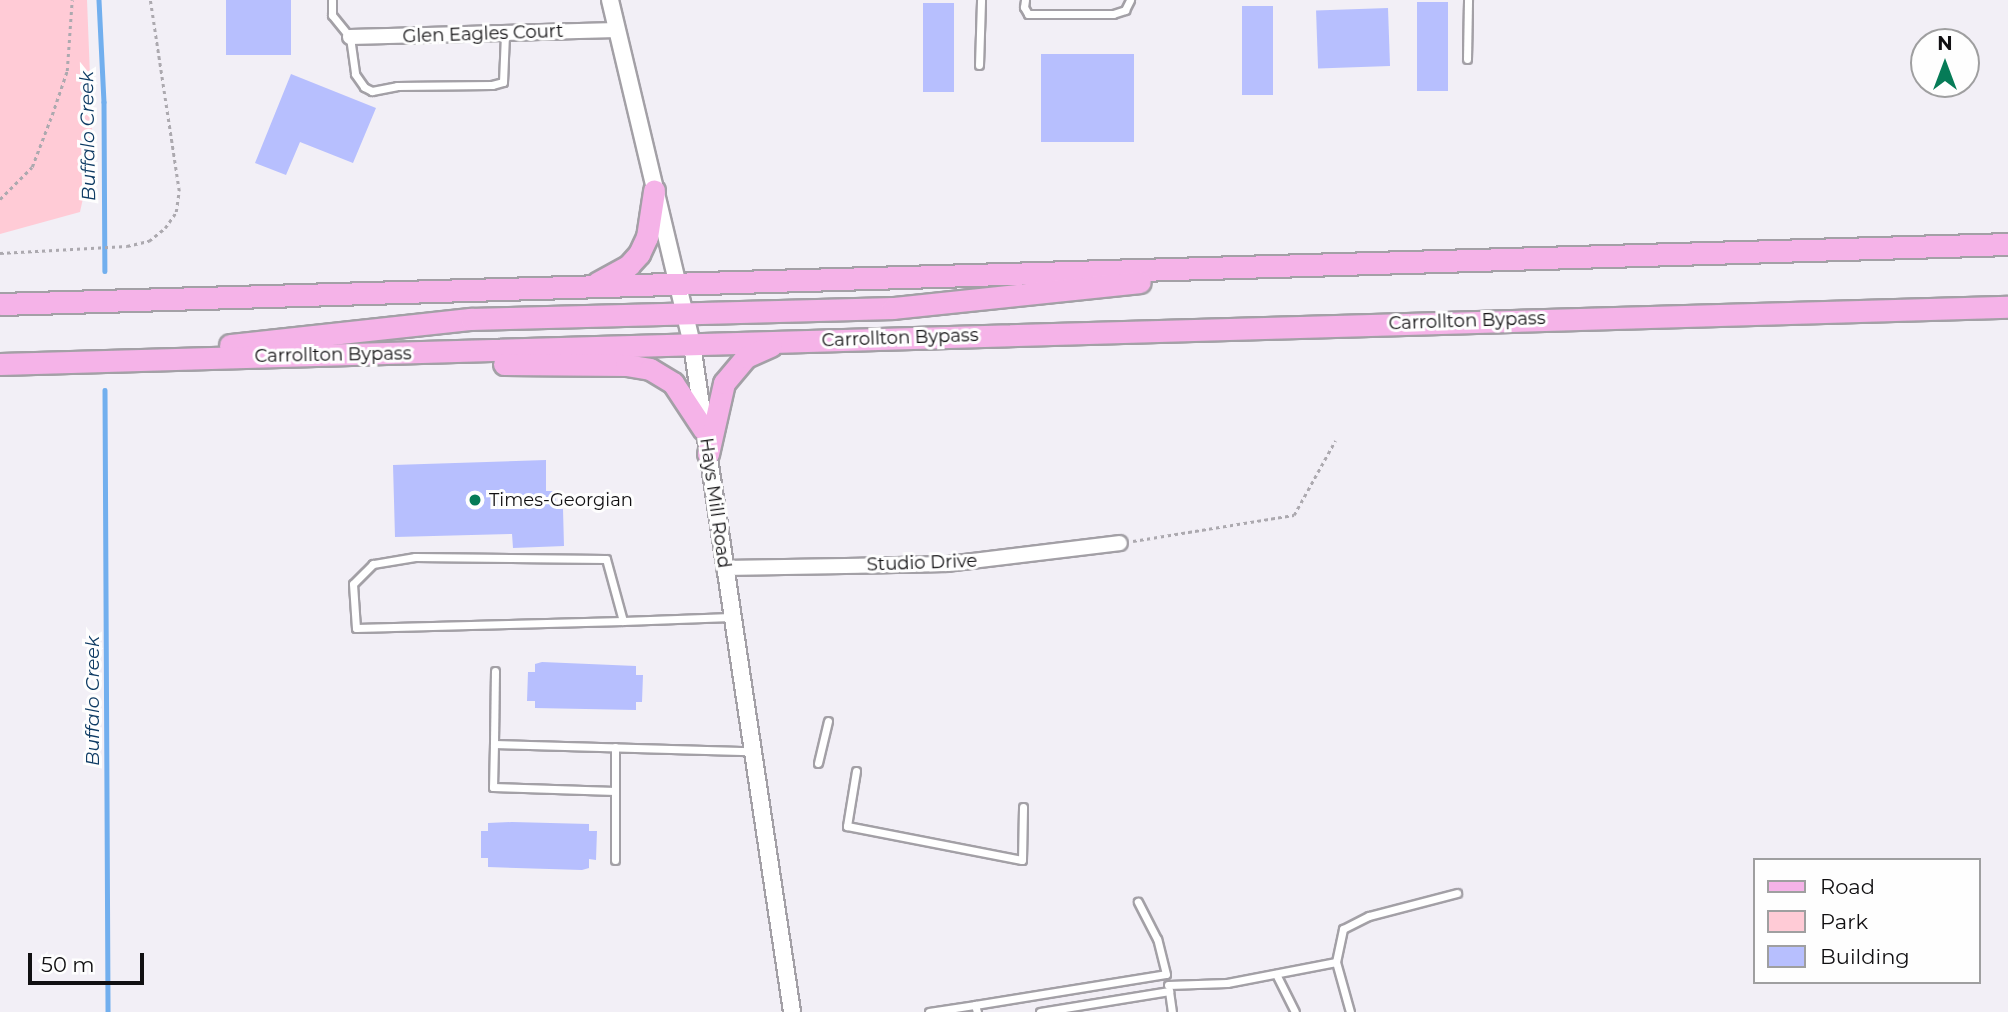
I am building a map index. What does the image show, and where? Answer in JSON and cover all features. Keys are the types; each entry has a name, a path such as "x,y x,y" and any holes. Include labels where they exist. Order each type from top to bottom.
{"main road":[{"path":"593,285 629,265 639,254 647,237 654,191"},
{"path":"0,304 2008,244"},
{"path":"145,359 232,345 471,319 906,307 1096,288 1234,267"},
{"name":"Carrollton Bypass","path":"0,364 2008,307"},
{"path":"708,454 724,383 746,357 782,342"},
{"path":"412,353 498,364 625,365 650,369 673,383 704,430"}],"street":[{"name":"Hays Mill Road","path":"610,0 692,345 750,751 792,1012"},
{"name":"Glen Eagles Court","path":"350,37 617,30"},
{"name":"Studio Drive","path":"724,568 947,564 1120,543"}],"lane":[{"path":"332,0 332,15 350,37 355,74 364,87 382,91 397,86 492,85 503,82 505,33"},
{"path":"979,65 981,0"},
{"path":"1025,0 1024,7 1028,14 1114,14 1125,10 1130,0"},
{"path":"1467,59 1468,0"},
{"path":"623,621 606,559 415,557 373,564 354,584 356,628 623,621 731,617"},
{"path":"495,671 493,787 615,791"},
{"path":"818,762 828,721"},
{"path":"495,744 750,751"},
{"path":"615,747 615,860"},
{"path":"856,771 847,826 1022,860 1023,807"},
{"path":"1350,1012 1336,961 1343,929 1369,916 1457,893"},
{"path":"1138,902 1157,939 1172,1012"},
{"path":"1040,1012 1168,988 1227,983 1336,961"},
{"path":"929,1012 976,1008 1166,974"},
{"path":"1276,974 1295,1012"}],"path":[{"path":"0,199 32,167 52,115 67,71 72,0"},
{"path":"0,253 127,246 149,241 165,228 176,212 178,191 150,0"},
{"path":"1120,543 1294,515 1335,441"}],"green space":[{"path":"0,0 87,0 93,152 80,212 0,234"}],"building":[{"path":"226,0 291,0 291,55 226,55"},
{"path":"1417,2 1448,2 1448,91 1417,91"},
{"path":"923,3 954,3 954,92 923,92"},
{"path":"1242,6 1273,6 1273,95 1242,95"},
{"path":"1388,8 1390,66 1318,68 1316,11"},
{"path":"1041,54 1134,54 1134,142 1041,142"},
{"path":"291,74 376,108 353,163 300,142 286,175 255,163"},
{"name":"Times-Georgian","path":"546,460 546,491 556,491 556,509 563,509 564,546 513,548 512,534 395,537 393,465"},
{"path":"542,662 636,666 636,675 643,675 642,702 636,702 636,710 535,708 535,701 527,701 528,672 535,672 535,664"},
{"path":"488,823 589,824 589,831 597,831 596,860 589,859 589,868 582,870 488,867 488,858 481,858 481,831 488,831"}],"waterway":[{"name":"Buffalo Creek","path":"99,0 104,102 105,271"},
{"name":"Buffalo Creek","path":"105,390 108,1012"}],"place":[{"name":"Times-Georgian","path":"475,500"}]}
